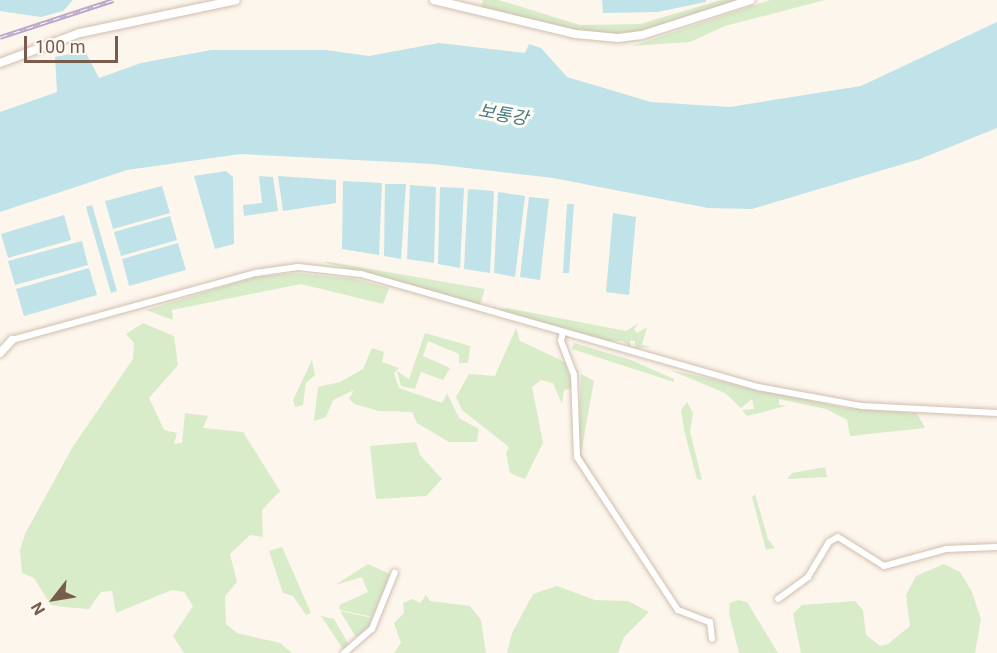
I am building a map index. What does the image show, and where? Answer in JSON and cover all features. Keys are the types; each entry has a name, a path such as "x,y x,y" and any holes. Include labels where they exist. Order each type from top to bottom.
{"main road":[{"path":"0,63 80,33 236,0"},
{"path":"434,0 556,30 618,38 642,35 751,0"}],"street":[{"path":"0,343 255,273 298,267 361,274 741,383 844,404 997,413"},
{"path":"563,332 561,341 574,375 577,457 678,610 710,622 712,639"},
{"path":"0,354 12,340"},
{"path":"778,599 808,577 829,542 838,537 884,566 946,549 997,547"},
{"path":"344,653 372,629 395,572"}],"green space":[{"path":"483,0 499,0 580,25 640,24 721,0 738,0 638,32 615,35 594,34 481,8"},
{"path":"770,0 825,0 725,26 690,42 632,46"},
{"path":"323,262 330,262 485,289 480,305"},
{"path":"296,273 356,279 389,288 383,304 301,284 172,310 173,320 146,310 255,277"},
{"path":"507,308 626,331 639,323 634,329 637,333 647,327 642,345 651,347 635,348 635,341 630,341 631,348 623,341 605,341 495,310"},
{"path":"143,323 174,336 178,365 149,398 164,430 177,433 174,444 182,443 185,413 208,416 203,428 243,432 280,491 262,510 263,537 250,535 230,554 237,582 225,596 226,624 237,633 280,643 292,653 184,653 173,636 193,606 184,592 172,590 116,613 112,591 101,592 89,609 64,607 51,605 34,578 22,573 20,550 25,534 72,448 133,359 134,343 126,334"},
{"path":"516,328 520,341 565,362 573,388 564,390 562,404 553,383 541,380 532,387 543,443 525,479 510,473 506,453 509,447 462,410 456,397 469,374 495,376"},
{"path":"425,333 470,346 468,363 459,363 459,354 428,341 423,356 450,368 443,380 421,372 415,389 401,386 397,371 409,379"},
{"path":"574,343 631,360 674,379 674,382 572,349"},
{"path":"372,348 384,352 382,362 399,368 394,373 399,388 442,403 447,393 459,418 479,429 477,442 449,442 417,423 412,412 379,411 354,404 349,399 354,390 333,400 326,417 314,421 318,387 340,382 363,369"},
{"path":"312,360 315,375 306,383 303,405 295,407 293,400"},
{"path":"670,370 845,408 917,413 925,428 850,436 847,420 826,409 779,399 779,405 786,406 747,416 742,410 754,409 752,399 741,408 725,393"},
{"path":"581,374 594,381 581,453 599,485 578,455"},
{"path":"687,402 693,413 690,431 702,480 697,479 684,430 681,410"},
{"path":"416,442 420,455 442,479 426,496 376,499 370,446"},
{"path":"825,467 827,477 787,479 792,473"},
{"path":"755,494 768,539 775,548 766,550 752,497"},
{"path":"282,547 311,613 306,615 293,596 283,593 269,551"},
{"path":"368,564 390,574 373,617 340,610 339,605 368,592 362,577 335,585"},
{"path":"944,564 960,572 972,592 981,619 975,653 801,653 793,614 802,605 855,601 863,610 866,635 880,646 888,644 910,626 906,595 916,576"},
{"path":"557,586 595,600 628,601 649,612 624,637 618,653 507,653 512,633 533,594"},
{"path":"426,595 430,601 470,606 481,620 486,653 394,653 401,643 394,623 404,613 403,603 412,599 420,603"},
{"path":"738,600 747,602 778,653 739,653 729,613 730,603"},
{"path":"340,611 372,618 368,629 356,637"},
{"path":"321,616 334,619 349,645 343,649"}],"water":[{"path":"0,0 73,0 63,11 41,17 0,11"},
{"path":"602,0 706,0 706,2 657,12 603,13"},
{"name":"보통강","path":"997,22 997,128 920,159 752,209 708,208 553,178 433,164 240,154 127,170 0,212 0,112 57,92 55,57 85,51 99,78 141,63 211,50 326,50 369,56 439,43 525,53 529,44 541,48 567,77 651,102 730,107 861,86"},
{"path":"226,171 233,177 234,244 215,249 194,176"},
{"path":"259,176 273,177 278,211 244,216 243,205 262,203"},
{"path":"278,176 336,180 336,203 283,211"},
{"path":"343,181 382,183 379,255 342,249"},
{"path":"385,184 406,184 401,259 384,256"},
{"path":"410,185 436,187 434,263 407,259"},
{"path":"162,186 170,213 113,229 105,201"},
{"path":"440,187 464,188 460,268 438,264"},
{"path":"468,189 494,191 490,273 464,269"},
{"path":"498,192 525,196 515,277 494,273"},
{"path":"529,197 549,199 540,280 520,277"},
{"path":"567,204 574,204 569,273 563,273"},
{"path":"92,205 117,291 111,293 86,207"},
{"path":"613,213 636,217 629,295 606,292"},
{"path":"64,215 71,240 8,258 1,234"},
{"path":"170,216 177,240 121,256 114,232"},
{"path":"82,241 88,265 15,285 8,261"},
{"path":"178,243 186,270 129,286 122,259"},
{"path":"89,268 97,295 24,316 16,289"}],"railway":[{"path":"0,37 113,0"}]}
